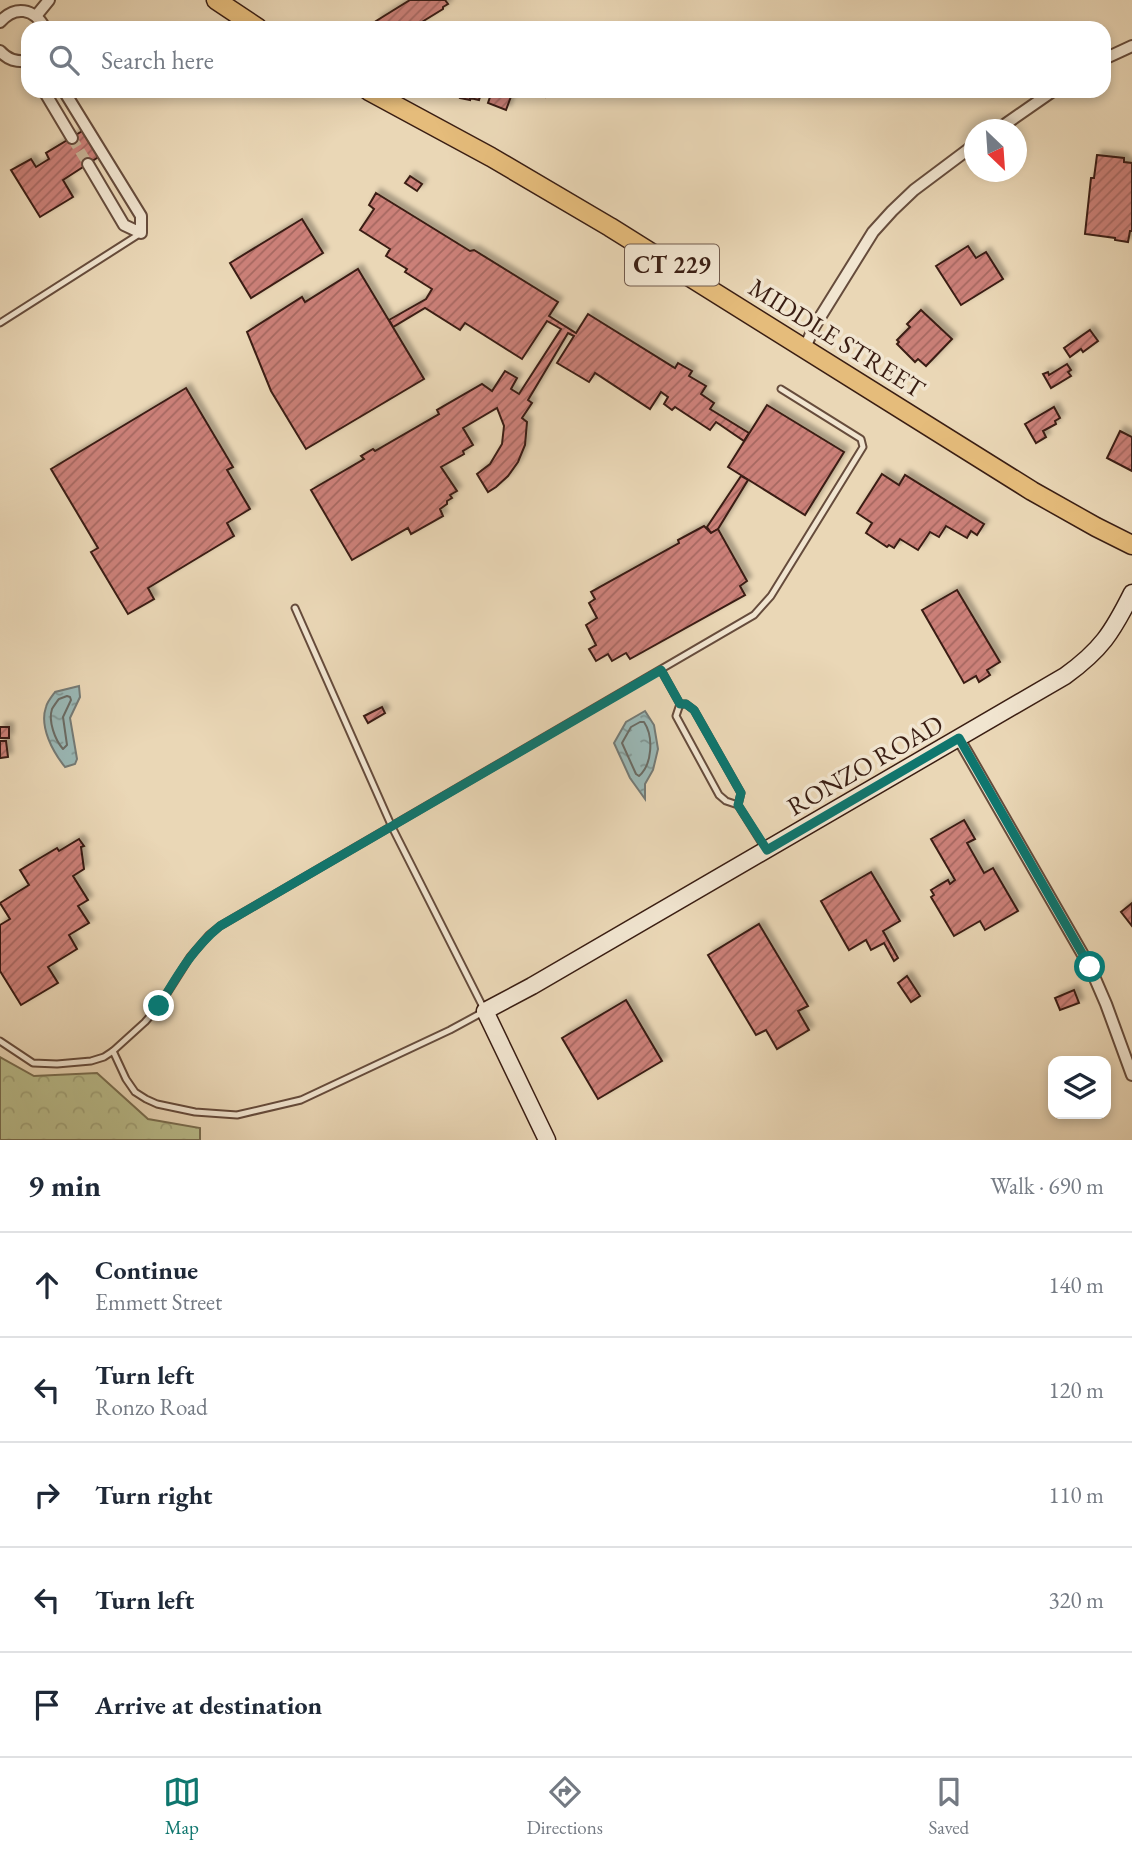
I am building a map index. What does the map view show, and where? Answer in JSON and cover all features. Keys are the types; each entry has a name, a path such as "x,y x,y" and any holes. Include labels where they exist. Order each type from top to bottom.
{"main road":[{"path":"216,0 248,21"},
{"name":"MIDDLE STREET","path":"382,98 591,215 1032,491 1132,545"},
{"name":"RONZO ROAD","path":"485,1011 1065,676 1099,649 1111,633 1132,593"},
{"path":"485,1011 547,1140"}],"street":[{"path":"36,16 49,0"},
{"path":"0,22 8,14 17,11 26,11 40,21"},
{"path":"1111,56 1132,46"},
{"path":"0,51 12,60 21,61"},
{"path":"48,98 72,138"},
{"path":"68,98 141,216 141,233 124,225 88,164"},
{"path":"1013,119 1043,98"},
{"path":"804,350 814,327 873,232 914,190 964,153"},
{"path":"959,738 1090,967 1107,1004 1132,1075"}],"lane":[{"path":"0,323 141,233"},
{"path":"0,1041 33,1063 91,1061 113,1051 159,1006 190,957 220,926 754,615 771,596 863,447 861,439 781,389"},
{"path":"113,1051 126,1079 135,1091 146,1099 176,1108 237,1115 301,1100 485,1011 393,827 295,608"},
{"path":"661,670 680,704 676,716 719,795 738,805 767,850"},
{"path":"680,704 686,704 694,710 726,764 741,793 738,805"}],"green space":[{"path":"0,1057 34,1076 97,1073 148,1119 200,1128 200,1140 0,1140"}],"water":[{"path":"79,686 80,697 70,718 77,759 75,764 65,767 48,739 44,715 47,703 55,692"},
{"path":"645,711 654,725 658,749 653,770 645,784 645,799 630,778 614,743 626,722"}],"building":[{"path":"410,0 445,0 448,4 423,21 376,21"},
{"path":"490,98 510,98 506,110 488,103"},
{"path":"84,130 100,156 63,180 73,197 40,217 11,170 31,159 36,167 49,159 46,153"},
{"path":"1097,155 1124,158 1124,162 1132,163 1132,231 1128,242 1085,234 1091,178 1094,178"},
{"path":"410,176 422,184 417,191 405,183"},
{"path":"376,193 558,302 549,316 576,333 588,314 675,368 678,363 692,371 689,376 706,386 701,394 714,403 710,409 749,433 744,441 716,422 710,430 675,407 672,410 664,404 668,397 661,392 650,409 595,373 589,382 557,363 574,336 568,333 528,400 532,403 522,418 527,422 525,445 508,476 488,492 477,474 490,464 502,444 504,426 497,408 463,428 473,445 463,451 464,454 441,467 457,491 450,495 452,498 440,509 443,516 411,534 408,528 352,560 311,490 364,459 361,456 373,449 375,451 439,414 437,410 482,384 492,391 505,371 517,378 511,389 519,394 561,329 547,321 522,359 465,323 460,330 425,308 393,327 389,320 426,299 432,289 386,256 390,249 360,230 374,209 369,205"},
{"path":"302,219 323,253 251,298 230,263"},
{"path":"968,246 976,258 986,252 1003,279 961,305 936,266"},
{"path":"358,269 424,379 306,449 271,391 247,332 302,297 305,302"},
{"path":"921,310 952,339 926,366 918,359 915,362 897,344 897,340 910,327 907,324"},
{"path":"1090,330 1098,341 1083,352 1081,349 1070,357 1064,348"},
{"path":"1067,364 1071,376 1051,388 1043,374 1048,372 1049,375"},
{"path":"186,388 233,467 227,470 250,509 227,523 234,536 148,588 154,599 128,614 91,552 98,548 51,469"},
{"path":"767,405 844,452 805,515 728,467"},
{"path":"1054,407 1060,418 1055,421 1056,424 1043,431 1046,437 1036,443 1025,424"},
{"path":"1120,431 1132,437 1132,471 1107,458"},
{"path":"882,474 899,485 905,475 984,524 977,535 971,531 967,538 946,526 939,537 930,532 918,550 900,539 894,548 889,545 887,547 866,533 872,523 857,513"},
{"path":"741,476 748,480 718,529 711,533 707,527"},
{"path":"704,526 711,533 718,529 747,581 740,586 745,595 630,659 626,653 612,661 608,654 596,661 589,649 596,645 586,625 597,618 589,603 595,599 591,592"},
{"path":"957,590 1000,662 987,670 990,675 979,682 976,676 964,683 922,610"},
{"path":"382,707 385,713 368,723 364,716"},
{"path":"0,727 9,727 9,738 0,738"},
{"path":"0,741 6,741 8,757 0,758"},
{"path":"964,820 975,839 967,843 984,873 993,868 1018,911 985,930 980,921 954,936 931,897 934,895 931,890 948,880 950,884 955,880 931,839"},
{"path":"79,839 84,846 81,847 84,869 73,876 88,900 78,906 89,923 69,935 77,949 48,967 58,983 21,1005 0,971 0,925 10,919 0,903 29,885 20,870 57,848 59,851"},
{"path":"871,872 900,921 883,931 898,958 894,961 884,943 871,950 866,940 849,950 821,901"},
{"path":"1132,903 1132,926 1121,912"},
{"path":"759,924 808,1006 798,1011 809,1030 777,1049 766,1030 756,1035 708,955"},
{"path":"907,976 920,996 911,1002 898,983"},
{"path":"1074,990 1079,1003 1060,1010 1055,998"},
{"path":"626,1000 662,1061 598,1099 562,1038"}],"tunnel":[{"path":"72,138 88,164"}],"route":[{"path":"159,1006 198,946 220,926 661,670 680,704 686,704 694,710 720,754 741,793 738,805 767,850 959,738 1090,967"}]}
